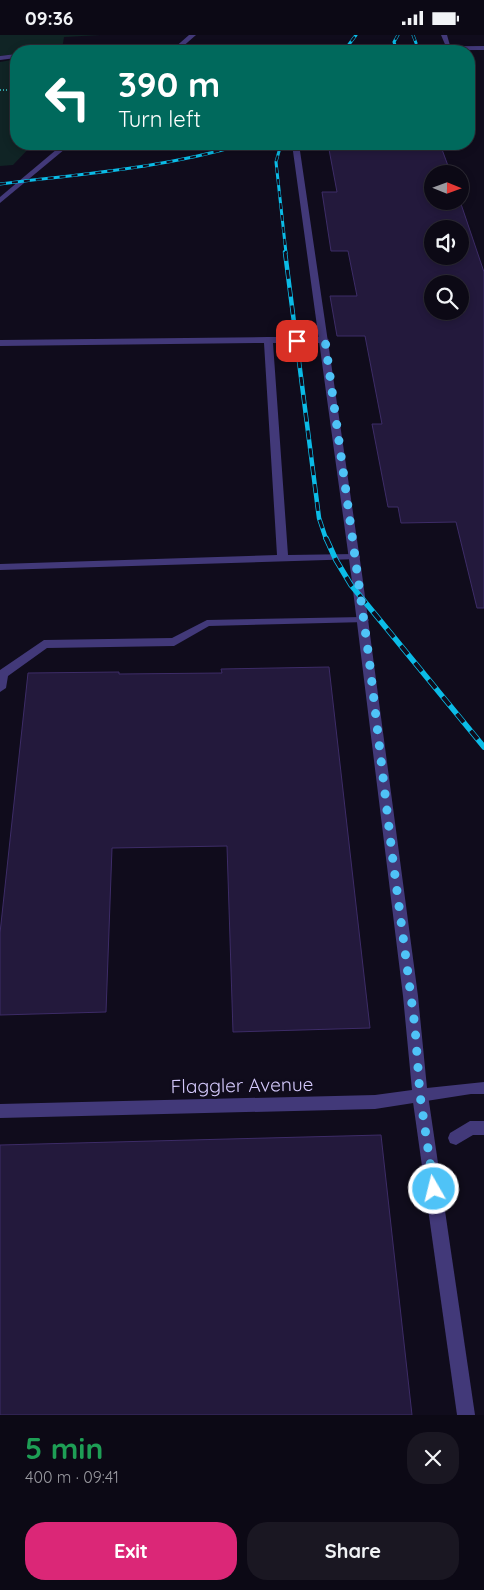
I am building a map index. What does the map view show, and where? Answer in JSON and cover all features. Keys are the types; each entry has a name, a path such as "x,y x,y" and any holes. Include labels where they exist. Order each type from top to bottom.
{"street":[{"path":"181,45 193,35"},
{"path":"0,201 60,150"},
{"path":"296,150 325,340 364,620 415,1027 420,1095 466,1415"},
{"path":"268,340 283,558"},
{"path":"0,343 325,340"},
{"path":"0,567 355,557"},
{"path":"0,688 2,674 44,644 174,642 207,623 364,620"},
{"name":"Flaggler Avenue","path":"0,1111 375,1102 471,1087 484,1088"},
{"path":"456,1138 470,1128 484,1128"}],"green space":[{"path":"0,35 100,35 64,37 63,45 10,45 10,55 0,56"},
{"path":"10,60 10,150 27,150 13,165 0,166 0,62"}],"building":[{"path":"329,150 442,150 448,165 424,165 424,210 463,210 466,220 424,220 424,265 469,265 469,228 484,272 484,608 477,608 456,522 401,523 398,507 388,507 372,424 382,424 365,336 337,336 330,296 357,296 348,251 331,251 322,192 337,192"},
{"path":"329,667 370,1028 233,1032 227,846 112,848 106,1012 0,1015 0,933 28,673 222,673 221,669"},
{"path":"381,1135 412,1415 0,1415 0,1145"}],"railway":[{"path":"348,45 356,35"},
{"path":"395,45 394,42 398,35"},
{"path":"413,35 416,43"},
{"path":"0,184 153,165 222,150"},
{"path":"279,150 276,162 286,253"},
{"path":"285,252 319,518 326,539"},
{"path":"326,538 336,560 351,585 484,747"}],"route":[{"path":"297,341 325,340 369,658 415,1027 420,1095 434,1189"}]}
